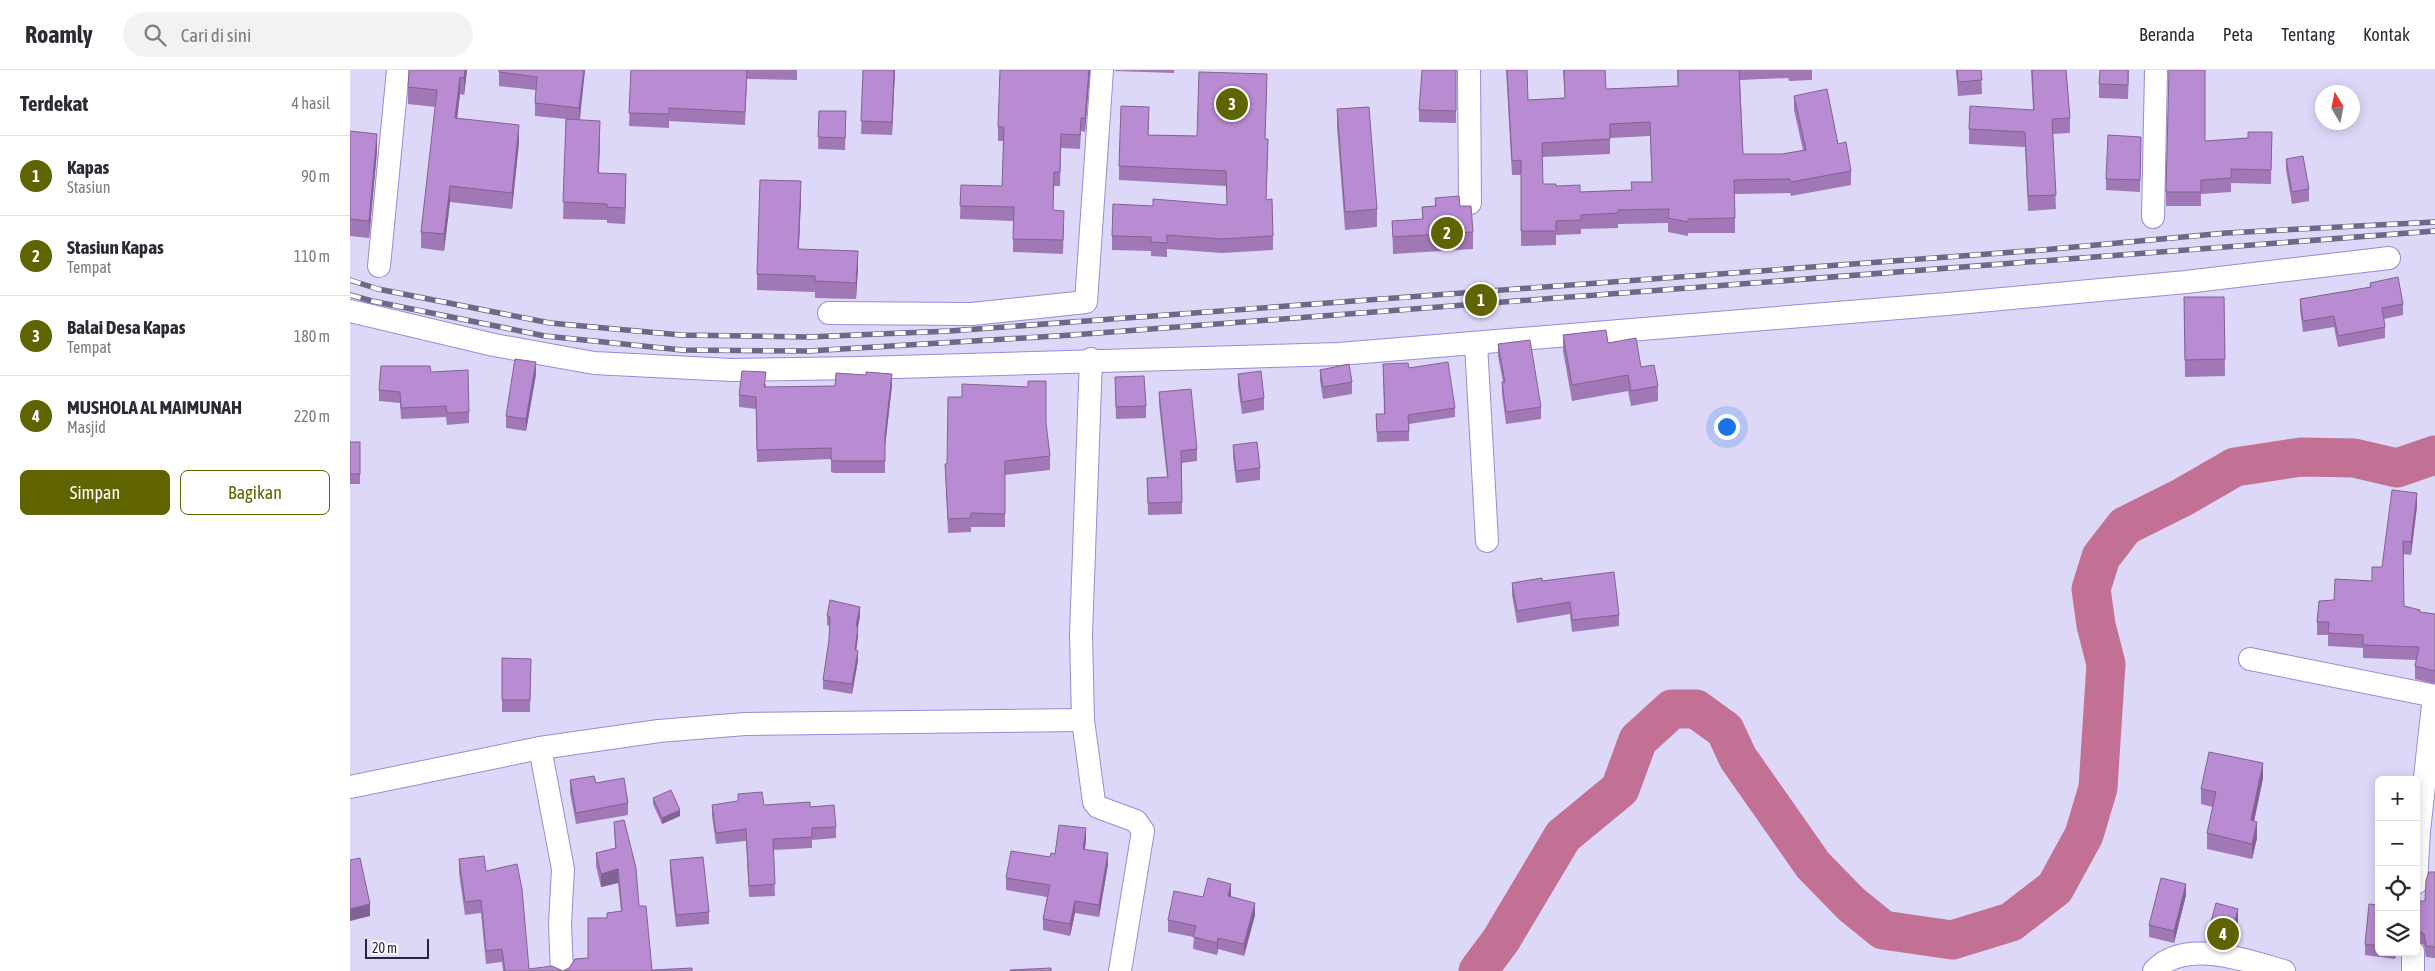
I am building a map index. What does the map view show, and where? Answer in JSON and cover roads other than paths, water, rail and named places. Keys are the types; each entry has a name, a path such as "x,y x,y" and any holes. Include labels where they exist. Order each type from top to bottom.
{"street":[{"path":"379,266 398,70"},
{"path":"829,313 972,314 1086,302 1102,70"},
{"path":"1469,70 1470,203"},
{"path":"2153,217 2156,70"},
{"path":"350,311 494,346 594,363 731,370 861,368 1091,359 1339,354 1947,304 2186,282 2389,258"},
{"path":"1476,344 1487,541"},
{"path":"1091,359 1082,604 1082,720 1085,749 1092,797 1098,807 1136,822 1143,831 1120,971"},
{"path":"2250,659 2435,696 2419,831 2417,866"},
{"path":"350,787 540,748 659,730 745,724 1082,720"},
{"path":"540,748 563,869 560,924 562,971"},
{"path":"2154,971 2160,964 2179,956 2201,953 2232,957 2284,971"},
{"path":"2413,956 2413,971"}],"waterway":[{"path":"1478,971 1501,940 1563,836 1620,789 1638,740 1672,709 1696,709 1725,730 1738,758 1813,865 1851,904 1883,930 1952,940 2011,922 2055,888 2084,835 2098,788 2106,664 2096,625 2091,589 2101,557 2125,526 2183,497 2235,467 2301,457 2354,458 2397,468 2435,455"}],"railway":[{"path":"350,280 378,289 550,323 681,335 809,337 950,331 2042,250 2226,233 2435,222"},
{"path":"350,295 545,336 682,350 809,351 1072,335 2435,231"}],"place":[{"name":"Balai Desa Kapas","path":"1232,104"},
{"name":"Stasiun Kapas","path":"1447,233"},
{"name":"Kapas","path":"1481,300"},
{"name":"MUSHOLA AL MAIMUNAH","path":"2223,934"}]}
